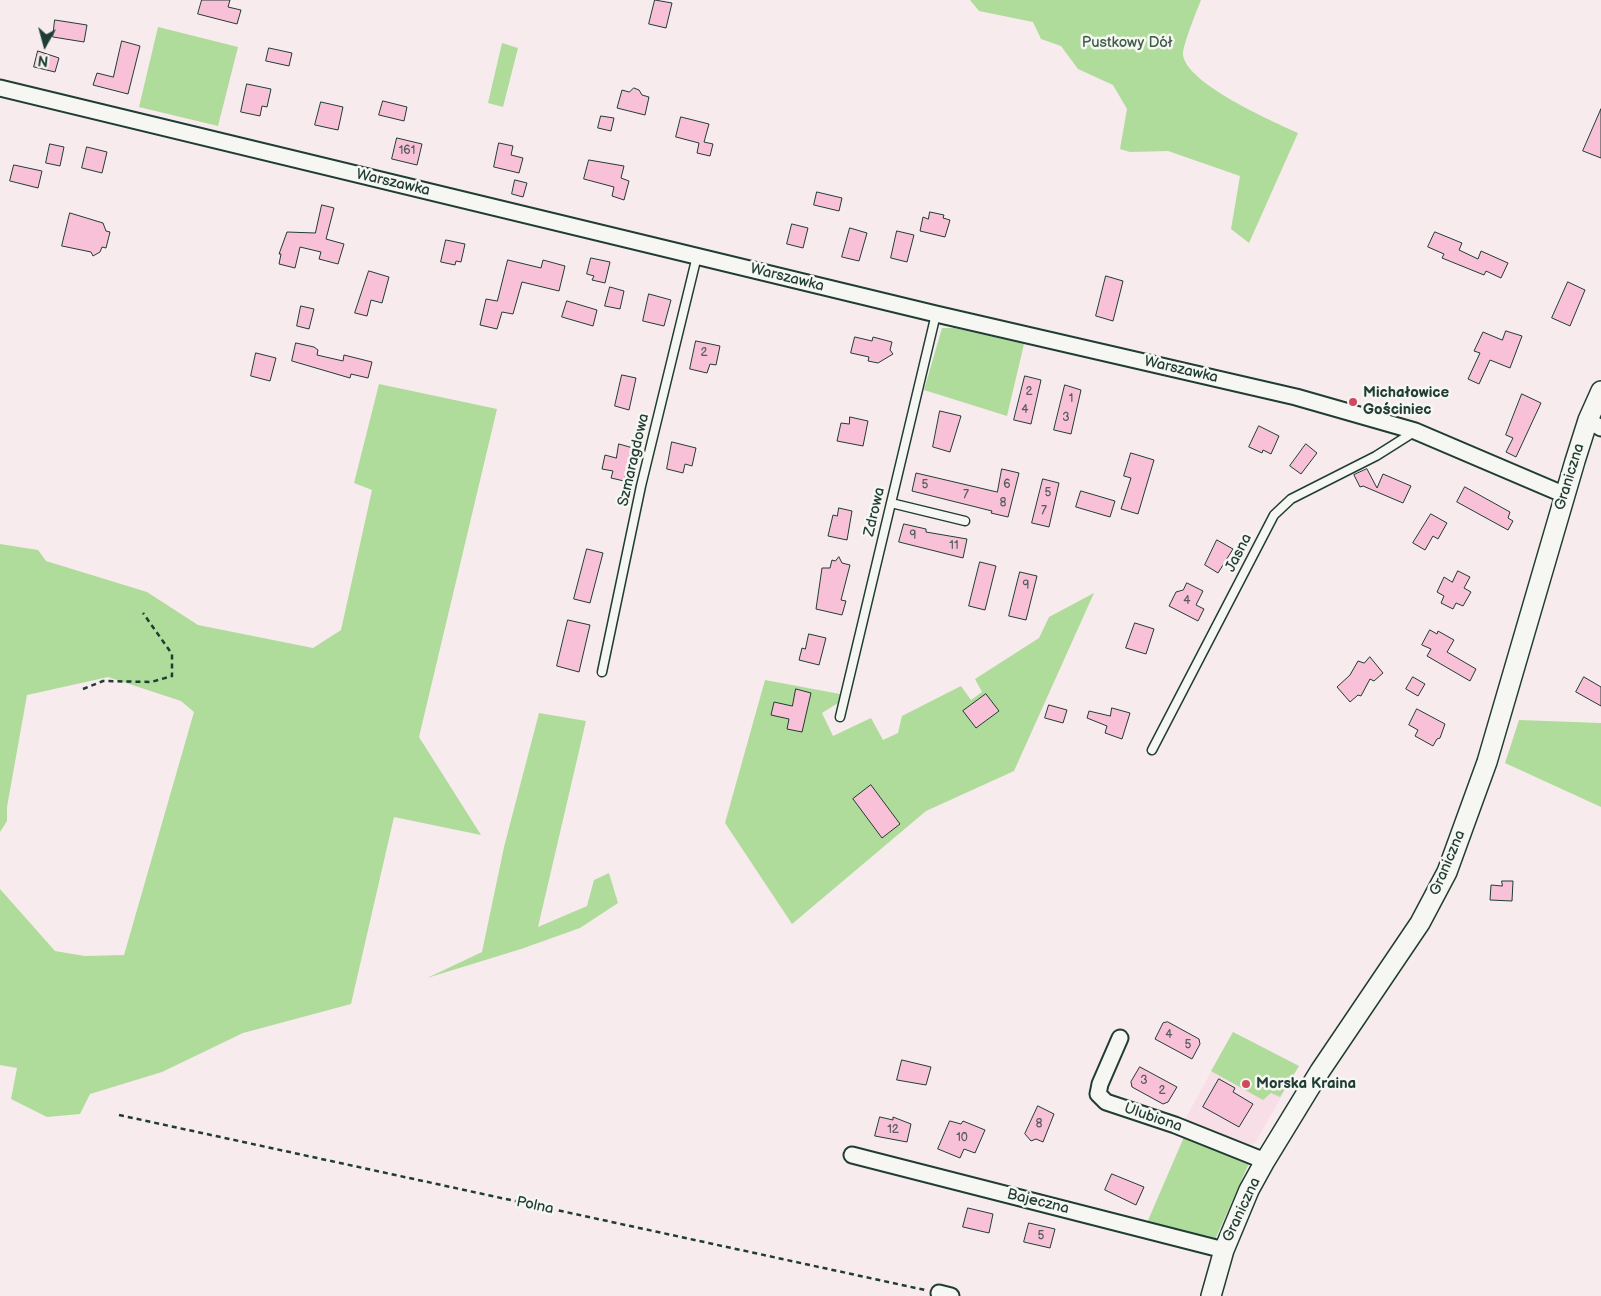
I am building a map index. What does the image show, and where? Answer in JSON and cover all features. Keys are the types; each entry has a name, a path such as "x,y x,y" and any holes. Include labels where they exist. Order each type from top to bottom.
{"street":[{"name":"Warszawka","path":"0,88 936,314 1296,398 1416,431 1565,495"},
{"name":"Graniczna","path":"1211,1296 1224,1250 1249,1190 1265,1161 1320,1071 1420,923 1447,872 1487,762 1565,495 1594,424 1601,391"},
{"name":"Ulubiona","path":"1120,1038 1100,1084 1098,1094 1106,1102 1175,1125 1265,1161"},
{"name":"Bajeczna","path":"852,1155 1224,1250"}],"lane":[{"name":"Szmaragdowa","path":"602,672 641,486 697,256"},
{"name":"Zdrowa","path":"840,717 936,314"},
{"name":"Jasna","path":"1152,750 1274,515 1291,499 1376,456 1416,431"},
{"path":"891,503 965,521"}],"path":[{"path":"83,689 103,681 151,682 172,676 172,654 144,613"},
{"name":"Polna","path":"120,1115 943,1295"}],"shaded area":[{"name":"Morska Kraina","path":"1233,1032 1299,1066 1255,1143 1241,1147 1183,1123"}],"green space":[{"name":"Pustkowy Dół","path":"970,0 1201,0 1183,51 1188,66 1199,78 1232,100 1298,133 1249,243 1231,229 1240,176 1168,151 1130,152 1120,149 1127,109 1113,85 1078,69 1061,46 1041,39 1033,22 979,11"},
{"path":"158,27 238,47 218,126 139,107"},
{"path":"502,43 518,48 503,107 488,103"},
{"path":"942,328 954,328 1024,344 1007,416 924,390"},
{"path":"379,384 497,409 419,737 481,835 394,817 351,1004 243,1033 162,1072 90,1094 80,1114 47,1117 11,1099 17,1068 0,1065 0,889 55,951 85,956 124,955 194,712 181,701 108,677 27,695 7,807 7,821 0,832 0,544 38,550 46,561 147,592 198,625 313,648 341,630 372,490 354,483"},
{"path":"1094,593 1014,771 926,811 792,924 725,823 765,680 840,694 838,703 822,713 833,736 871,718 883,740 898,733 902,716 961,686 971,700 982,692 975,679 1039,638 1049,617"},
{"path":"539,713 586,721 538,927 587,906 594,880 609,873 618,903 580,928 521,949 427,978 482,952 504,847"},
{"path":"1519,720 1601,723 1601,807 1505,763"},
{"path":"1233,1032 1299,1066 1280,1097 1271,1093 1263,1100 1211,1071"},
{"path":"1184,1137 1250,1161 1214,1242 1146,1225"}],"building":[{"path":"202,0 230,0 228,7 241,10 237,24 198,14"},
{"path":"655,0 672,3 666,28 649,24"},
{"path":"55,20 87,25 84,42 53,37"},
{"path":"122,41 140,46 128,94 93,85 97,73 113,77"},
{"path":"269,48 292,53 289,66 266,61"},
{"path":"38,51 59,58 55,72 34,67"},
{"path":"247,84 271,89 267,107 262,106 260,116 241,112"},
{"path":"634,88 639,90 642,95 649,97 645,115 617,108 622,90 629,92"},
{"path":"383,101 407,107 404,121 379,115"},
{"path":"321,102 343,107 338,130 315,125"},
{"path":"1601,109 1601,158 1583,151"},
{"path":"601,116 614,118 611,131 598,128"},
{"path":"681,117 709,124 704,142 713,144 710,156 697,153 699,143 676,137"},
{"path":"397,138 422,144 417,165 392,159"},
{"path":"499,143 513,146 511,155 523,158 519,173 494,167"},
{"path":"50,144 64,147 60,166 46,163"},
{"path":"87,147 107,152 102,173 82,168"},
{"path":"589,160 624,166 621,178 629,181 624,200 612,196 614,187 584,179"},
{"path":"14,165 42,171 38,188 10,181"},
{"path":"515,180 527,183 523,197 512,194"},
{"path":"817,192 842,198 839,211 814,205"},
{"path":"322,205 334,208 326,239 344,244 338,264 319,259 321,252 300,247 295,268 279,264 281,254 279,254 287,232 315,233"},
{"path":"930,212 944,215 943,218 950,220 945,237 920,231 923,217 928,219"},
{"path":"70,213 103,223 106,231 110,232 106,248 102,247 100,252 93,256 91,252 62,246"},
{"path":"792,224 808,228 803,248 787,244"},
{"path":"850,228 867,233 859,261 842,257"},
{"path":"897,231 914,235 907,262 891,258"},
{"path":"1435,232 1462,243 1459,250 1478,259 1481,251 1508,263 1501,278 1486,271 1484,275 1442,258 1444,254 1428,247"},
{"path":"446,240 465,244 461,262 456,261 455,265 441,262"},
{"path":"591,258 610,262 605,283 592,280 594,276 587,274"},
{"path":"508,260 541,268 543,260 565,266 559,291 522,282 513,314 502,312 497,329 480,325 486,299 497,301"},
{"path":"369,271 389,277 382,303 371,300 367,316 355,313"},
{"path":"1106,276 1123,281 1113,321 1096,316"},
{"path":"1568,282 1585,290 1570,326 1552,318"},
{"path":"610,287 624,291 620,309 605,306"},
{"path":"649,294 671,300 664,326 643,321"},
{"path":"567,301 597,310 593,326 562,317"},
{"path":"301,306 314,309 309,329 297,326"},
{"path":"1506,331 1522,336 1510,368 1490,360 1479,384 1468,379 1480,353 1474,351 1483,332 1502,340"},
{"path":"855,337 872,341 873,337 892,342 890,350 893,354 878,363 868,361 869,357 851,353"},
{"path":"696,341 720,346 716,365 710,364 707,373 690,369"},
{"path":"296,343 314,347 318,350 317,355 343,361 344,355 372,362 368,378 351,374 350,378 292,361"},
{"path":"256,353 276,358 270,381 251,376"},
{"path":"622,375 636,378 629,410 615,406"},
{"path":"1025,376 1041,380 1031,424 1014,420"},
{"path":"1065,385 1081,390 1071,434 1054,430"},
{"path":"1522,394 1541,403 1516,457 1506,452 1513,438 1506,435"},
{"path":"940,411 961,416 950,452 933,447"},
{"path":"850,417 868,421 863,446 837,441 841,423 849,424"},
{"path":"1259,426 1279,436 1271,454 1263,450 1262,453 1249,447"},
{"path":"672,442 696,448 692,466 685,464 683,473 667,469"},
{"path":"619,444 633,448 624,481 611,478 613,471 602,469 605,455 616,458"},
{"path":"1306,444 1317,453 1301,474 1290,466"},
{"path":"1131,453 1154,460 1138,514 1121,509 1131,478 1124,476"},
{"path":"1002,469 1019,473 1008,517 991,513 992,511 912,491 916,473 997,492"},
{"path":"1367,469 1377,488 1383,474 1411,486 1403,503 1363,486 1360,487 1354,475"},
{"path":"1043,479 1059,483 1049,527 1032,523"},
{"path":"1465,487 1510,512 1508,518 1513,521 1508,530 1457,502"},
{"path":"1081,491 1115,501 1110,517 1076,507"},
{"path":"839,508 852,511 847,540 828,536 833,515 837,516"},
{"path":"1431,514 1447,523 1438,539 1433,536 1425,550 1413,543"},
{"path":"904,524 926,529 926,532 967,539 963,558 899,542"},
{"path":"1217,540 1233,549 1218,573 1205,565"},
{"path":"587,549 603,553 590,603 574,599"},
{"path":"839,557 842,563 850,565 841,600 846,601 842,615 816,609 822,568 830,568 832,560 835,561"},
{"path":"980,562 996,566 985,610 969,606"},
{"path":"1458,571 1470,577 1464,588 1471,592 1463,606 1456,603 1453,609 1441,603 1444,596 1437,592 1444,577 1452,582"},
{"path":"1020,572 1037,576 1026,620 1009,616"},
{"path":"1187,583 1203,591 1196,605 1204,609 1198,621 1169,606 1176,592 1183,590"},
{"path":"568,620 590,625 579,672 557,666"},
{"path":"1135,623 1154,629 1146,654 1126,648"},
{"path":"1430,630 1437,634 1438,631 1454,640 1447,652 1476,669 1470,681 1427,656 1431,649 1422,645"},
{"path":"809,634 826,638 819,665 799,660 802,648 805,649"},
{"path":"1370,657 1383,673 1374,681 1370,679 1361,696 1358,695 1350,702 1337,687 1350,675 1358,661 1364,663"},
{"path":"1413,677 1425,684 1418,696 1406,689"},
{"path":"1584,677 1601,687 1601,706 1576,692"},
{"path":"796,689 811,693 802,732 787,729 789,719 771,715 774,702 792,706"},
{"path":"986,694 999,711 976,728 963,711"},
{"path":"1049,705 1067,710 1063,723 1045,718"},
{"path":"1112,708 1130,713 1122,739 1105,733 1107,726 1087,718 1089,711 1110,716"},
{"path":"1417,709 1445,724 1440,738 1437,739 1433,746 1415,736 1418,730 1409,725"},
{"path":"871,785 900,824 882,838 853,799"},
{"path":"1502,881 1513,881 1512,901 1490,900 1491,885 1502,886"},
{"path":"1168,1022 1199,1039 1200,1044 1192,1059 1155,1039 1163,1023"},
{"path":"902,1060 931,1067 926,1085 897,1080"},
{"path":"1140,1067 1177,1087 1168,1102 1163,1104 1132,1087 1131,1082"},
{"path":"1219,1079 1235,1088 1233,1092 1253,1104 1239,1127 1203,1107"},
{"path":"1038,1106 1054,1114 1043,1142 1036,1139 1031,1141 1025,1134"},
{"path":"880,1117 893,1120 893,1117 911,1124 907,1142 875,1136"},
{"path":"950,1121 961,1124 963,1121 985,1130 975,1153 964,1149 960,1158 938,1149"},
{"path":"1112,1174 1144,1187 1136,1205 1105,1190"},
{"path":"968,1208 993,1214 989,1233 963,1227"},
{"path":"1029,1223 1055,1229 1050,1248 1024,1242"}],"place":[{"name":"Michałowice Gościniec","path":"1353,402"},
{"name":"Morska Kraina","path":"1246,1084"}]}
